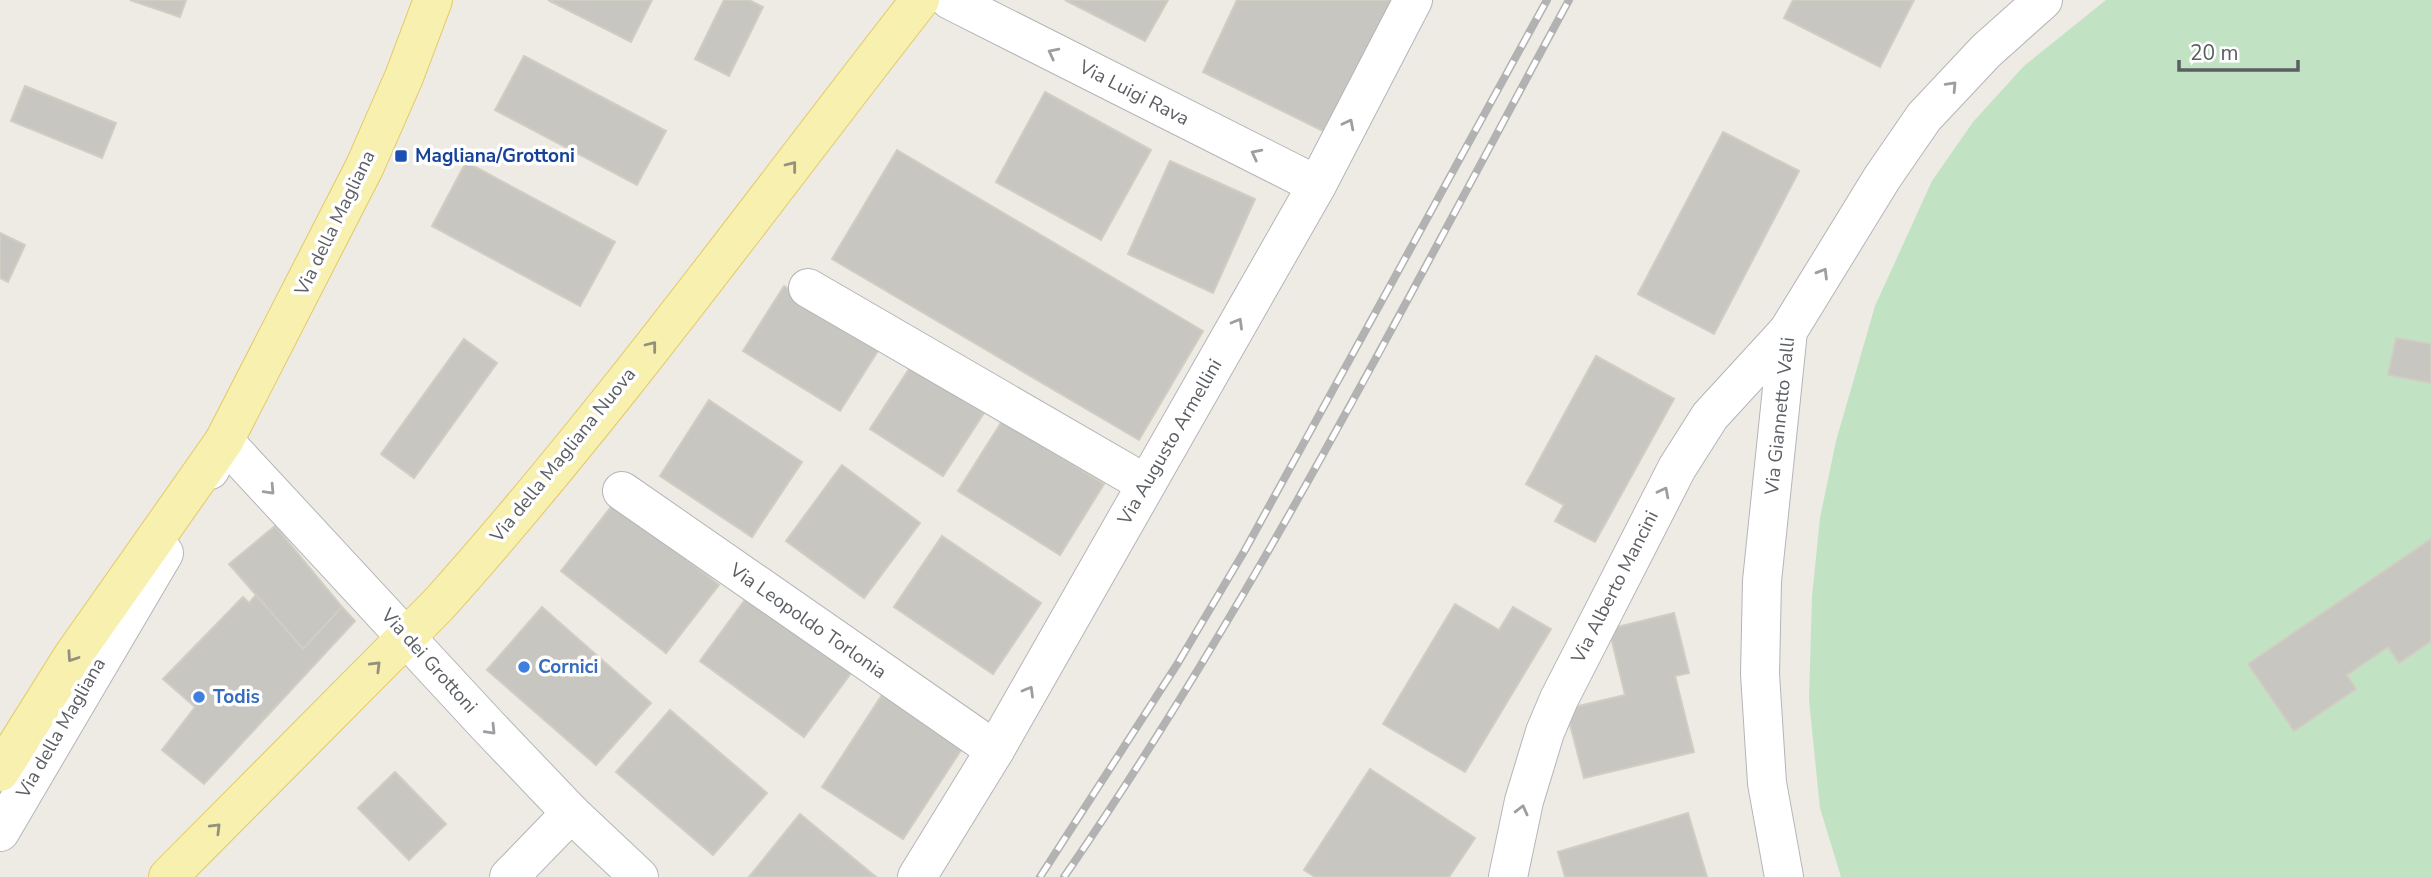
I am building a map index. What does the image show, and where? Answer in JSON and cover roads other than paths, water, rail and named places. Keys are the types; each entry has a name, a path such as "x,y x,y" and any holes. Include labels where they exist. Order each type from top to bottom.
{"main road":[{"name":"Via della Magliana","path":"0,772 72,657 224,440 365,166 404,77 433,0"},
{"name":"Via della Magliana Nuova","path":"168,877 477,562 571,448 920,0"}],"street":[{"name":"Via Luigi Rava","path":"950,0 1317,185"},
{"name":"Via Augusto Armellini","path":"917,877 995,750 1317,185 1413,0"},
{"name":"Via Giannetto Valli","path":"1784,877 1767,783 1760,674 1762,581 1788,331 1876,188 1924,117 1986,51 2043,0"},
{"path":"808,288 1146,484"},
{"name":"Via Alberto Mancini","path":"1508,877 1524,801 1538,754 1572,670 1694,439 1710,416 1788,331"},
{"name":"Via dei Grottoni","path":"224,440 571,813 639,877"},
{"name":"Via della Magliana","path":"0,832 194,501 224,440"},
{"name":"Via Leopoldo Torlonia","path":"622,491 995,750"},
{"path":"509,877 571,813"}],"railway":[{"path":"1040,877 1178,663 1245,550 1547,0"},
{"path":"1064,877 1134,772 1266,555 1569,0"}],"place":[{"name":"Magliana/Grottoni","path":"401,156"},
{"name":"Cornici","path":"524,667"},
{"name":"Todis","path":"199,697"}]}
